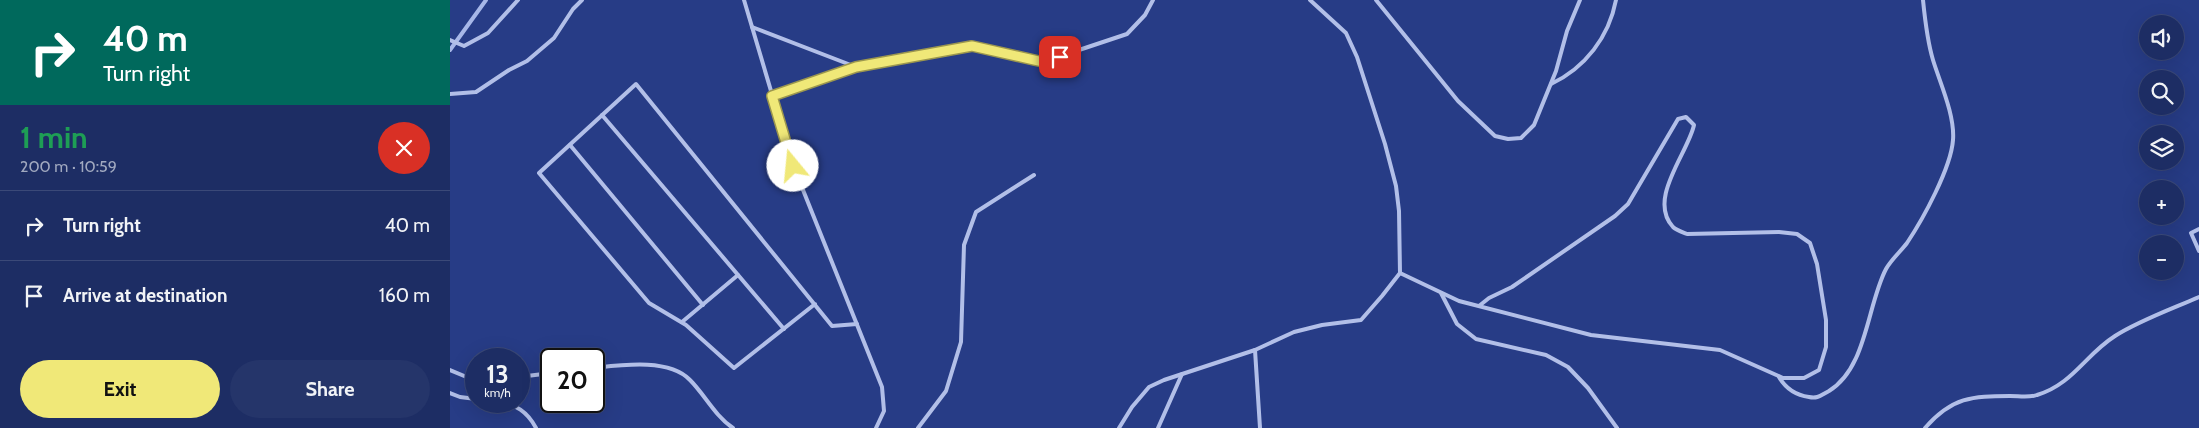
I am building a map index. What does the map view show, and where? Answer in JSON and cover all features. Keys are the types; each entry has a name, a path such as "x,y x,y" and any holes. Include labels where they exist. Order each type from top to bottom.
{"lane":[{"path":"450,40 464,46 488,33 518,0"},
{"path":"450,94 476,92 509,70 527,62 554,38 573,9 582,0"},
{"path":"744,0 793,166 882,387 884,411 876,428"},
{"path":"772,96 856,67 972,46 1043,62 1127,34 1145,15 1153,0"},
{"path":"1119,428 1132,407 1149,387 1255,350 1294,332 1322,325 1360,320 1382,296 1400,272 1399,211 1396,186 1385,144 1357,57 1346,33 1310,0"},
{"path":"1376,0 1458,101 1495,136 1508,139 1521,138 1534,125 1551,84 1567,31 1580,0"},
{"path":"1551,84 1564,78 1580,66 1596,46 1613,16 1616,0"},
{"path":"1779,377 1785,386 1798,396 1816,398 1832,389 1844,377 1860,352 1886,269 1906,243 1927,210 1944,170 1953,140 1948,104 1932,59 1925,26 1924,0"},
{"path":"752,27 856,67"},
{"path":"815,304 734,368 682,322 648,303 539,173 636,84 815,304 832,326 857,324"},
{"path":"602,115 784,329"},
{"path":"1400,272 1459,301 1591,335 1720,350 1779,377 1804,378 1819,370 1826,348 1826,320 1817,264 1810,243 1797,234 1779,232 1687,234 1673,228 1664,204 1667,186 1691,137 1694,125 1686,117 1678,119 1628,204 1615,216 1512,287 1489,298 1479,306"},
{"path":"570,145 703,305"},
{"path":"918,428 946,391 961,342 964,245 976,212 1034,175"},
{"path":"2199,229 2191,233 2199,251"},
{"path":"682,322 738,275"},
{"path":"1441,293 1457,324 1476,339 1546,355 1568,367 1588,388 1617,428"},
{"path":"1925,428 1943,410 1956,401 1972,397 2035,396 2047,391 2067,380 2092,353 2116,335 2199,297"},
{"path":"1255,350 1260,428"},
{"path":"605,367 633,364 678,370 689,379 724,422 733,428"},
{"path":"450,370 465,376"},
{"path":"1158,428 1182,374"},
{"path":"450,393 465,398"},
{"path":"526,413 536,428"}],"waterway":[{"path":"450,50 486,0"}],"route":[{"path":"793,166 772,96 856,67 972,46 1043,62 1060,57"}]}
